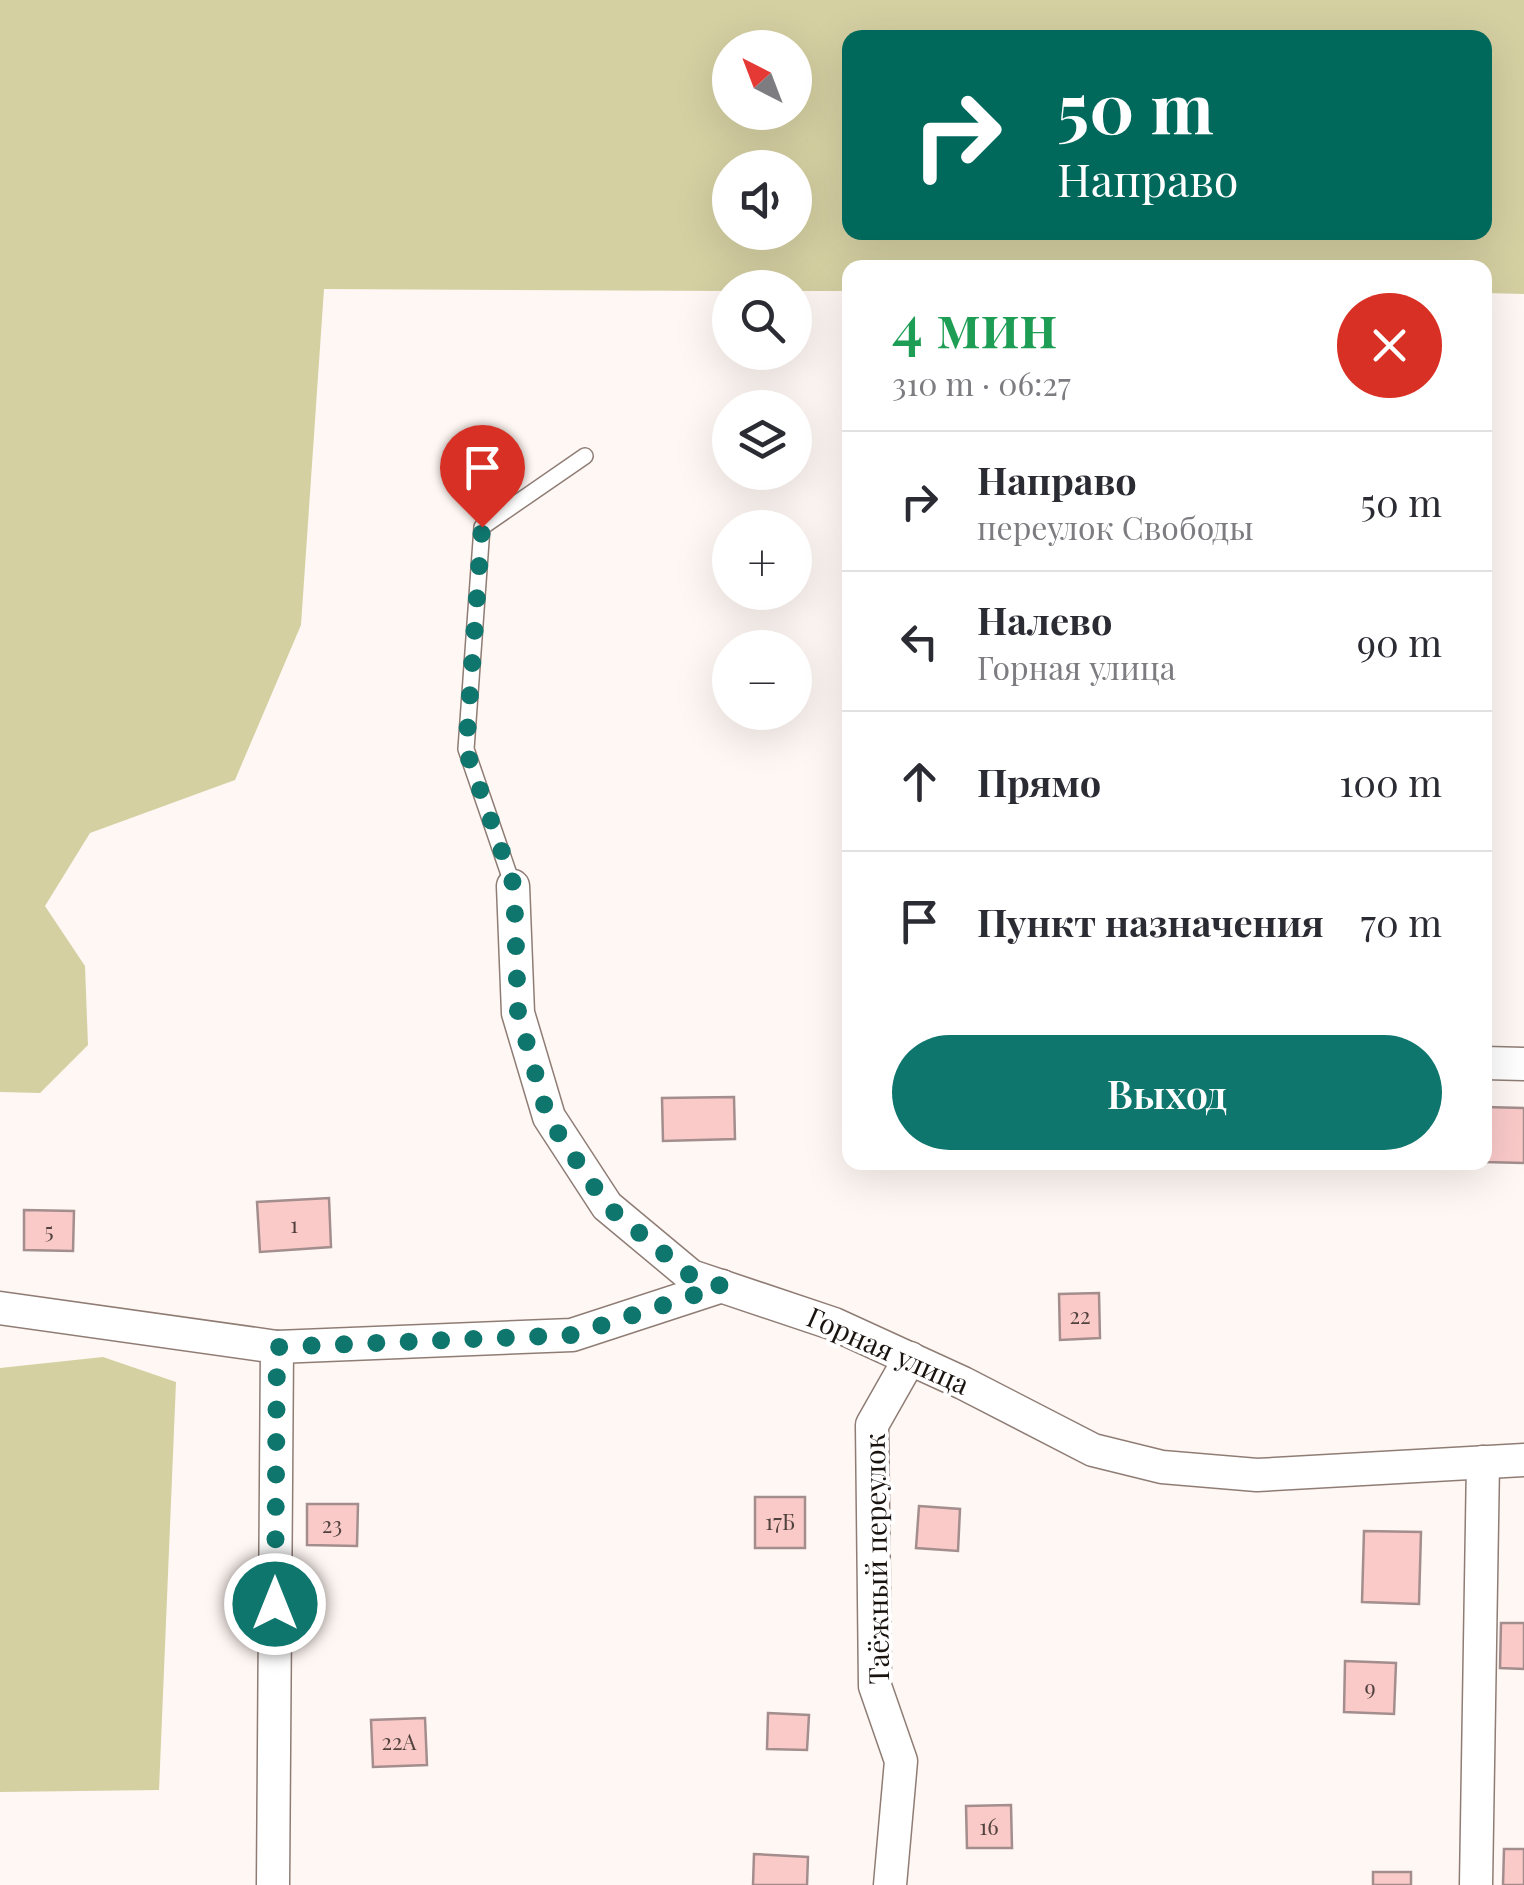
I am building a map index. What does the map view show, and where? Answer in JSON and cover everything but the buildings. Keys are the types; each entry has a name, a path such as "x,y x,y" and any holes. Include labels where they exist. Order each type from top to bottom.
{"street":[{"name":"Горная улица","path":"514,886 518,1012 548,1118 607,1206 691,1276 834,1324 1093,1450 1162,1467 1256,1475 1524,1460"},
{"path":"1492,1063 1524,1064"},
{"path":"0,1308 277,1347 572,1335 722,1286"},
{"path":"273,1885 277,1347"},
{"name":"Таёжный переулок","path":"890,1885 901,1761 875,1686 872,1424 910,1358"},
{"path":"1476,1885 1483,1462"}],"lane":[{"path":"514,886 466,750 482,527 585,456"}],"shaded area":[{"path":"0,0 1524,0 1524,294 1492,293 1492,260 842,260 842,291 812,291 812,270 712,270 712,291 324,289 301,625 235,780 90,833 45,906 85,966 88,1045 40,1093 0,1092"},
{"path":"103,1357 176,1382 159,1790 0,1792 0,1368"}],"route":[{"path":"275,1604 277,1347 572,1335 722,1286 691,1276 607,1206 548,1118 518,1012 514,886 466,750 482,527"}]}
